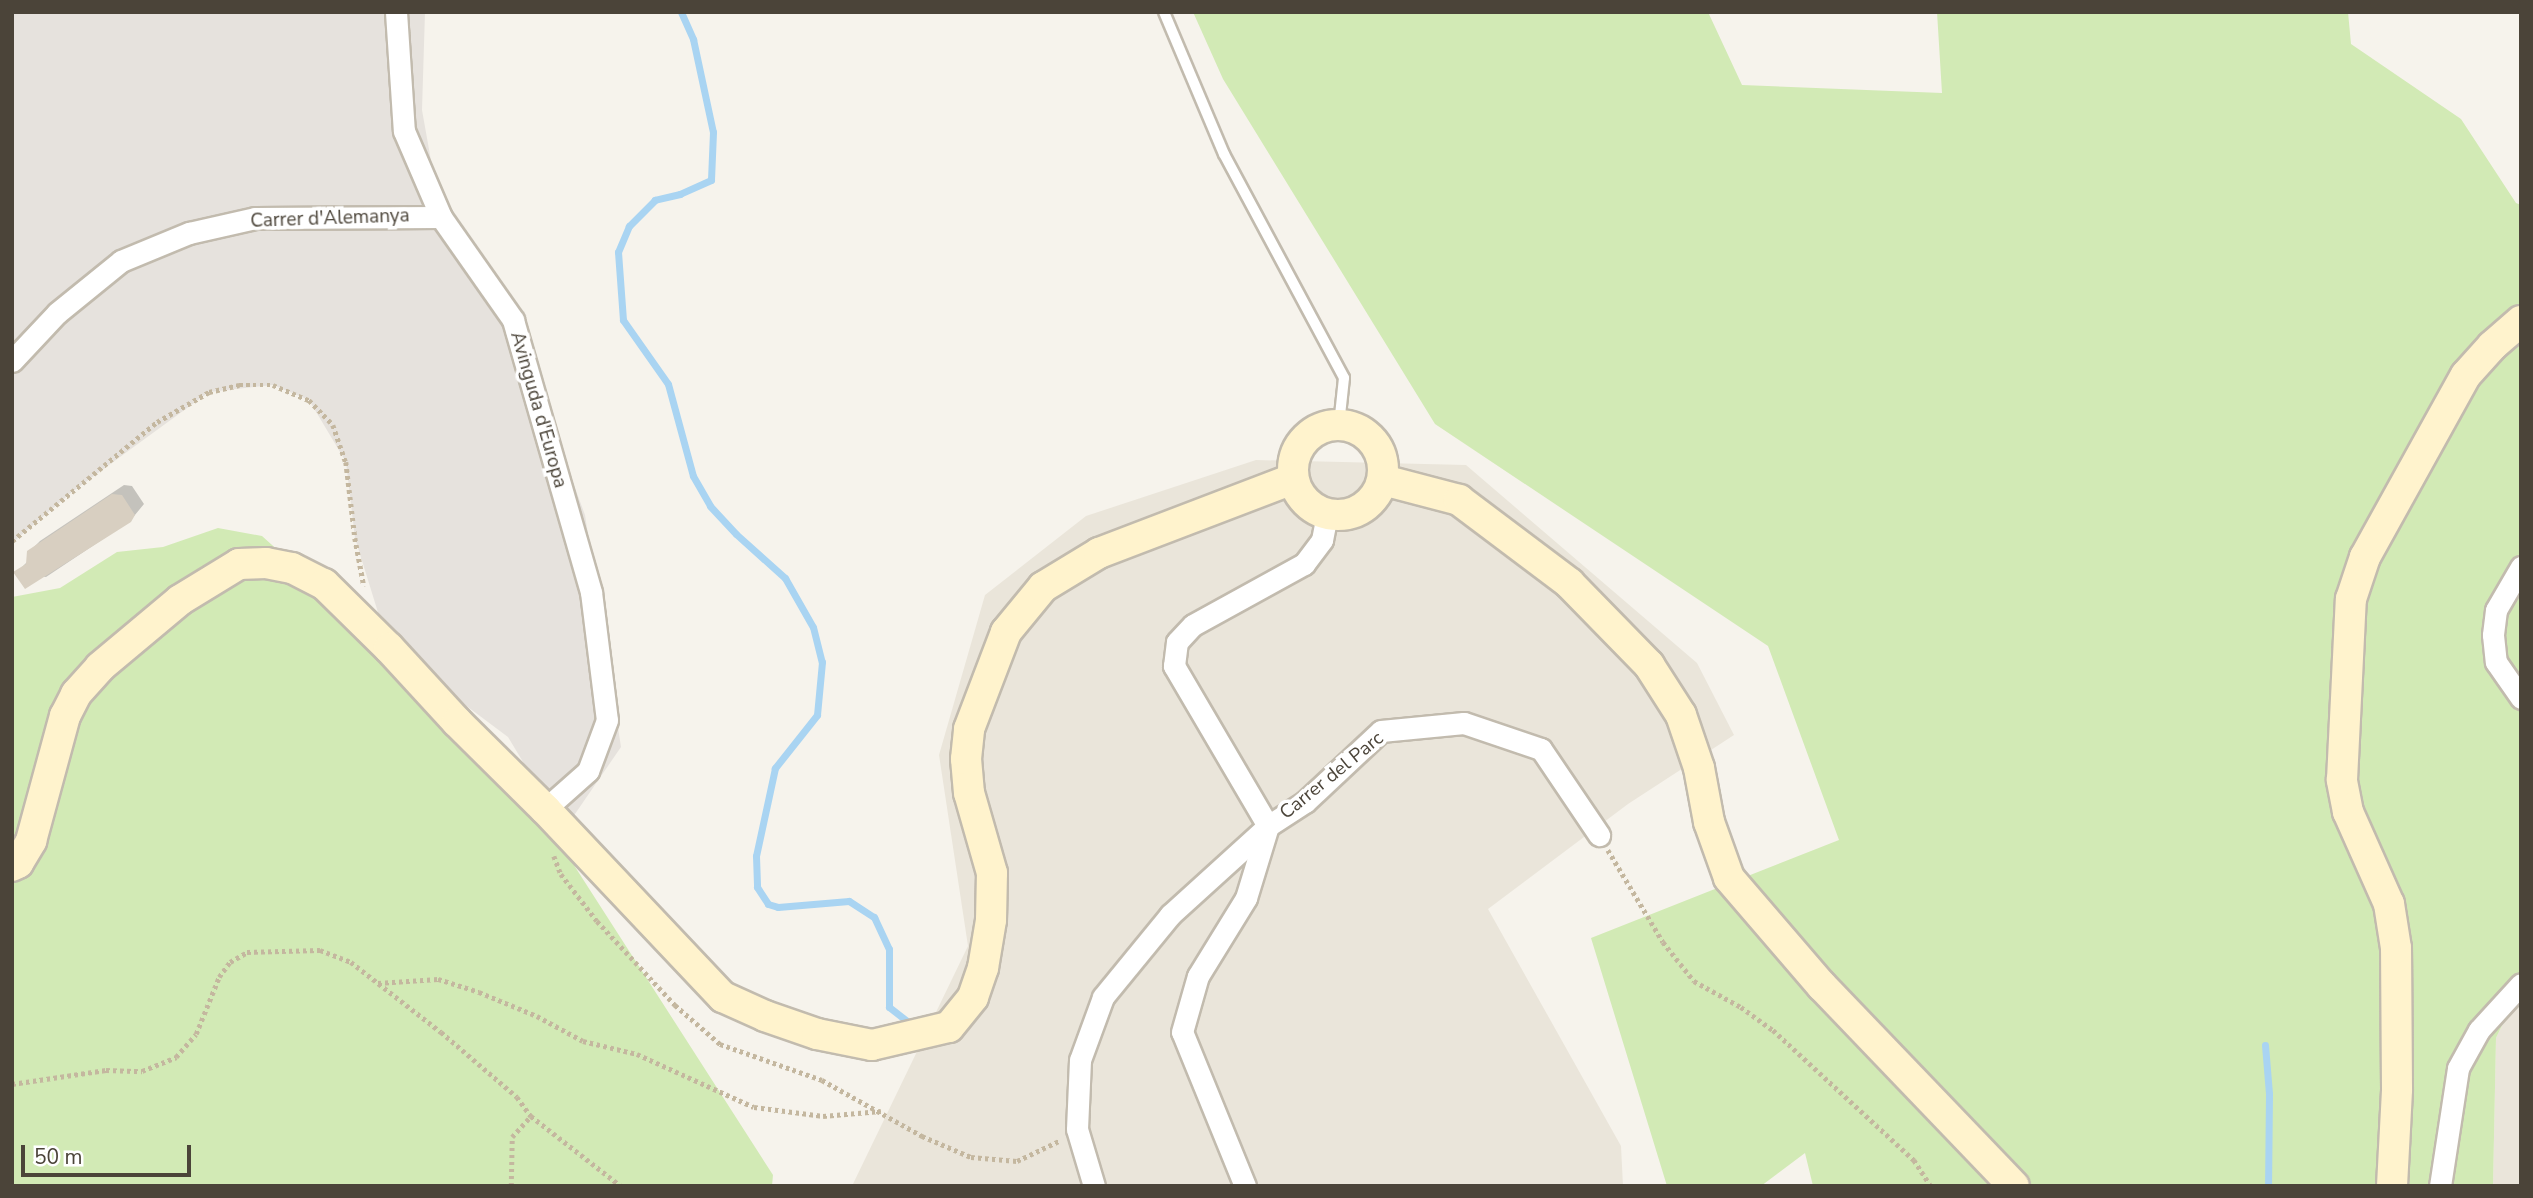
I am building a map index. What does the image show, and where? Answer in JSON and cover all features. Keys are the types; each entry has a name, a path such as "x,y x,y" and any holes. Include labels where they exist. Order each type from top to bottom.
{"street":[{"name":"Avinguda d'Europa","path":"396,12 404,131 441,217 513,320 591,592 607,720 589,771 545,809"},
{"name":"Carrer d'Alemanya","path":"12,361 57,313 121,261 189,233 255,218 441,217"},
{"path":"2392,1186 2397,1089 2396,948 2389,904 2348,812 2342,780 2351,599 2365,557 2466,375 2492,346 2521,321"},
{"path":"1339,425 1358,430 1374,442 1382,460 1382,480 1375,496 1362,509 1345,515 1327,514 1305,501 1293,479 1294,459 1303,441 1319,429 1339,425"},
{"path":"12,866 18,863 31,841 65,716 76,694 100,667 180,600 239,564 266,563 292,568 324,584 545,809 723,997 765,1016 817,1034 872,1045 949,1027 973,997 983,968 991,920 992,873 969,793 967,759 970,729 1006,632 1043,587 1099,554 1293,479"},
{"path":"1382,480 1459,500 1569,583 1649,664 1681,715 1699,768 1709,822 1729,878 1822,986 2014,1186"},
{"path":"1245,1186 1182,1032 1198,976 1246,898 1268,826 1174,666 1177,642 1193,625 1304,564 1322,540 1327,514"},
{"path":"2521,566 2497,610 2493,635 2496,662 2521,698"},
{"name":"Carrer del Parc","path":"1094,1186 1077,1129 1080,1060 1102,996 1170,915 1268,826 1305,802 1381,731 1464,723 1541,749 1599,835"},
{"path":"2440,1186 2458,1068 2479,1030 2521,984"}],"lane":[{"path":"1164,12 1224,154 1344,378 1339,425"}],"path":[{"path":"12,541 157,422 209,392 239,385 273,385 309,400 333,425 346,461 364,588"},
{"path":"1599,835 1664,942 1694,981 1741,1007 1773,1030 1914,1160 1931,1186"},
{"path":"12,1084 106,1070 142,1071 176,1057 196,1034 219,977 230,962 247,952 320,950 351,962 517,1097 531,1116 621,1186"},
{"path":"377,983 438,979 537,1016 583,1041 637,1054 754,1107 823,1116 881,1111 922,1136 971,1157 1017,1161 1077,1129"},
{"path":"511,1186 512,1137 531,1116"}],"shaded area":[{"path":"12,12 425,12 422,110 441,217 513,320 585,515 621,747 564,830 508,737 389,648 355,538 346,462 309,400 273,385 209,392 72,492 12,543"},
{"path":"1256,460 1466,465 1697,663 1734,735 1628,804 1488,909 1621,1146 1623,1186 852,1186 968,946 939,755 985,595 1086,516"},
{"path":"2521,986 2521,1186 2493,1186 2496,1038"}],"green space":[{"path":"1193,12 1708,12 1742,85 1942,93 1937,12 2348,12 2351,44 2461,119 2516,203 2521,205 2521,986 2496,1038 2493,1186 1813,1186 1805,1153 1761,1186 1667,1186 1591,938 1839,840 1768,646 1435,424 1223,79"},
{"path":"218,528 262,536 500,750 773,1175 772,1186 12,1186 12,597 60,588 117,552 163,547"}],"building":[{"path":"112,494 122,495 135,515 131,522 25,589 13,572 26,564 27,551"}],"waterway":[{"path":"681,12 693,39 713,132 711,180 680,194 655,200 629,226 618,252 623,320 668,384 693,476 710,506 736,534 785,578 813,627 822,662 817,715 775,768 756,856 757,887 768,904 778,907 849,901 874,917 889,949 889,1007 908,1022"},
{"path":"2265,1045 2269,1094 2268,1186"}]}
